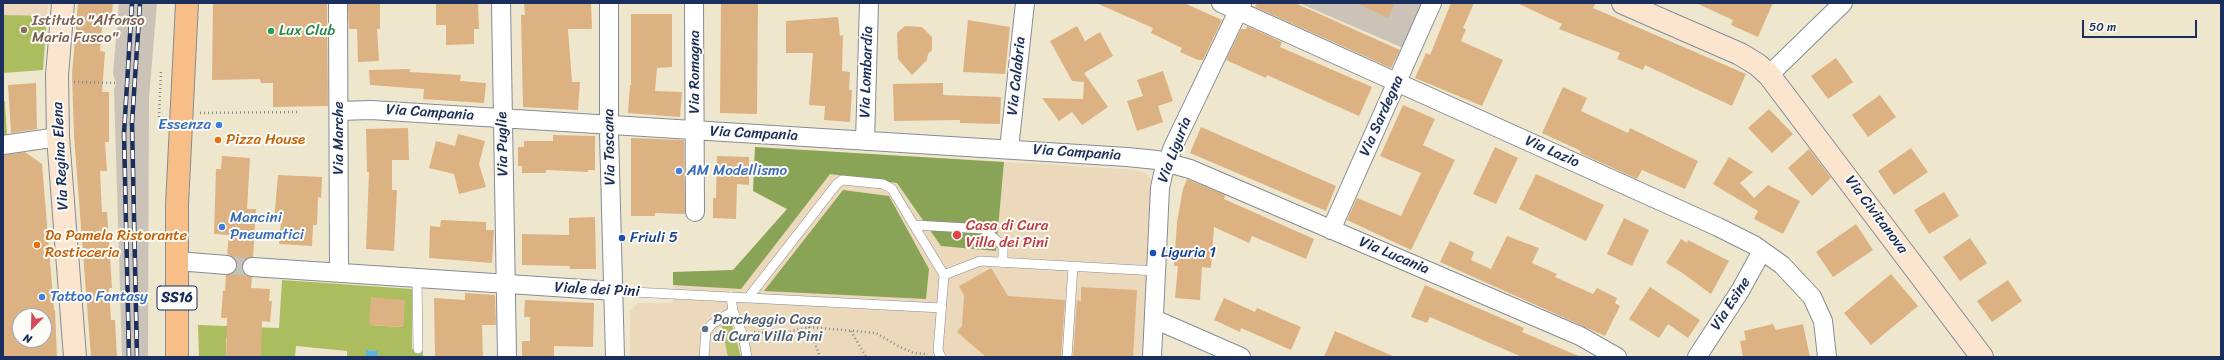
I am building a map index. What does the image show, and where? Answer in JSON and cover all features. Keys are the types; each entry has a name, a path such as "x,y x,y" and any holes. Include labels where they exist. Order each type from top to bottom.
{"main road":[{"name":"SS16","path":"177,357 177,205 187,3"}],"street":[{"name":"Via Regina Elena","path":"63,3 57,75 58,137 75,357"},
{"name":"Via Marche","path":"338,3 339,273"},
{"name":"Via Puglie","path":"501,3 507,357"},
{"name":"Via Toscana","path":"609,3 609,124 615,357"},
{"name":"Via Romagna","path":"694,3 695,212"},
{"name":"Via Lombardia","path":"865,141 869,3"},
{"name":"Via Calabria","path":"1009,149 1025,3"},
{"name":"Via Lazio","path":"1220,3 1240,7 1397,82 1718,227 1762,251 1796,278 1812,297 1823,321 1827,357"},
{"name":"Via Sardegna","path":"1331,230 1432,3"},
{"name":"Via Civitanova","path":"1623,3 1744,56 1769,74 1982,357"},
{"path":"1769,74 1843,3"},
{"name":"Via Liguria","path":"1152,357 1160,188 1167,162 1240,7"},
{"name":"Via Campania","path":"339,110 371,110 1127,156 1167,162"},
{"path":"3,145 58,137"},
{"name":"Via Lucania","path":"1167,162 1190,169 1580,336 1618,357"},
{"name":"Via Esine","path":"1697,357 1746,281 1762,251"},
{"path":"177,261 227,265"},
{"name":"Viale dei Pini","path":"252,267 506,286 614,291"},
{"path":"1154,319 1241,357"}],"lane":[{"path":"748,298 836,184 842,180 883,184 892,188 944,275 940,354"},
{"path":"915,225 984,229 1003,246 1002,263"},
{"path":"944,275 980,261 1156,271"},
{"path":"1067,357 1073,266"},
{"path":"417,279 418,349"},
{"name":"Viale dei Pini","path":"614,291 942,308"},
{"path":"731,297 733,311 740,327 746,357"},
{"path":"704,357 706,331 712,324 733,311"}],"path":[{"path":"159,117 161,71"},
{"path":"70,82 116,83"},
{"path":"197,113 298,112"},
{"path":"740,327 759,334 780,334 809,327 876,333 914,353 924,355 940,354"},
{"path":"809,327 820,357"},
{"path":"851,330 866,357"}],"shaded area":[{"name":"Istituto \"Alfonso Maria Fusco\"","path":"3,3 48,3 44,43 3,46"},
{"path":"119,3 157,3 149,98 148,357 122,357 114,90 116,83 113,74"},
{"path":"1299,3 1423,3 1403,48"},
{"name":"Casa di Cura Villa dei Pini","path":"755,147 1138,170 1145,173 1151,179 1153,186 1143,357 630,357 630,311 638,303 673,303 673,272 733,270 787,210 753,191"}],"green space":[{"path":"3,15 47,16 43,70 3,73"},
{"path":"3,101 5,101 7,136 3,136"},
{"path":"755,147 1004,162 996,251 941,246 897,183 830,174 741,289 673,285 673,272 733,270 787,209 753,191"},
{"path":"843,190 889,196 929,269 926,299 764,291"},
{"path":"282,280 412,289 412,349 423,350 423,357 377,357 377,351 366,350 366,357 347,357 347,351 296,346 295,357 261,357 261,339 226,338 226,357 199,357 198,325 279,328","holes":["404,300 403,327 369,325"]},
{"path":"726,321 731,321 741,357 728,357 721,324"}],"water":[{"path":"366,350 378,351 377,357 366,357"}],"building":[{"path":"78,3 113,3 112,16 103,15 100,51 105,52 102,92 109,92 109,142 105,142 107,171 100,171 102,212 107,212 112,288 109,288 111,320 115,320 117,357 91,357 74,136 72,74"},
{"path":"213,3 327,3 328,106 273,107 273,83 261,83 260,79 212,80"},
{"path":"380,3 380,29 377,29 379,61 358,62 357,29 349,29 348,4"},
{"path":"436,3 478,3 479,29 474,29 474,44 446,45 446,25 436,25"},
{"path":"524,3 591,3 592,29 568,29 572,82 580,82 578,110 523,107 521,15 525,15"},
{"path":"721,3 758,3 757,114 720,113"},
{"path":"1096,3 1184,3 1222,20 1203,60 1198,60 1180,52 1182,48 1151,33 1153,28"},
{"path":"1257,3 1295,3 1400,50 1391,68 1255,7"},
{"path":"1357,3 1395,3 1388,18"},
{"path":"1451,3 1474,3 1463,28 1466,29 1461,41 1503,60 1482,106 1415,78 1426,53 1430,55"},
{"path":"1517,3 1596,3 1593,8 1746,74 1732,106 1645,65 1643,70 1617,59 1620,53 1559,29 1562,24"},
{"path":"1696,3 1773,3 1758,37 1731,25 1733,20"},
{"path":"631,14 672,14 672,67 657,68 655,91 682,92 680,117 628,113 631,85"},
{"path":"838,17 840,36 843,35 842,71 850,72 849,90 852,90 850,122 824,120 825,106 809,105 813,53 786,53 786,21"},
{"path":"968,20 1010,27 1005,74 963,72"},
{"path":"905,26 922,27 932,37 932,50 928,54 927,60 912,75 898,59 897,33"},
{"path":"1077,26 1085,41 1100,32 1113,56 1084,73 1108,107 1082,125 1072,112 1059,121 1042,98 1083,99 1084,82 1072,81 1050,41"},
{"path":"1247,26 1282,42 1280,47 1372,87 1359,116 1267,75 1266,78 1226,60 1241,29 1246,29"},
{"path":"1836,58 1853,82 1828,99 1811,76"},
{"path":"410,69 410,72 461,75 460,81 486,83 484,103 423,99 424,89 370,85 369,70"},
{"path":"1163,71 1173,101 1158,106 1163,122 1137,131 1127,101 1143,96 1137,80"},
{"path":"36,83 37,129 11,133 8,85"},
{"path":"943,83 943,95 1001,97 1000,124 960,123 960,120 894,121 893,84"},
{"path":"1563,87 1587,98 1581,111 1628,133 1630,128 1698,161 1685,189 1642,170 1637,179 1580,153 1581,151 1542,133"},
{"path":"1880,95 1896,117 1868,137 1852,115"},
{"path":"1403,105 1435,119 1423,145 1455,160 1411,250 1347,220 1357,198 1401,216 1421,173 1380,156"},
{"path":"1769,109 1793,134 1772,153 1748,128"},
{"path":"1201,127 1336,186 1326,211 1190,153"},
{"path":"408,128 409,160 392,160 392,190 397,190 394,251 366,249 369,172 367,172 366,129"},
{"path":"458,134 485,141 479,164 486,187 459,194 454,174 429,168 436,141 455,146"},
{"path":"553,135 595,136 595,170 588,170 588,172 546,170 546,173 522,173 522,166 518,166 518,147 524,147 524,141 553,141"},
{"path":"631,138 684,140 685,214 655,213 655,216 631,216"},
{"path":"1495,147 1518,158 1496,204 1473,194"},
{"path":"1911,148 1928,172 1894,195 1878,171"},
{"path":"1809,149 1831,178 1812,196 1788,168"},
{"path":"25,152 42,164 55,310 57,357 3,357 3,155"},
{"path":"222,156 250,158 247,209 256,209 253,257 244,261 242,267 246,275 252,277 251,288 270,289 269,301 272,301 270,322 262,321 261,357 226,357 227,318 221,318 223,291 225,291 226,275 235,271 237,265 233,257 227,254 229,235 214,234 216,169 221,169"},
{"path":"717,156 749,157 749,185 737,184 736,219 713,218 713,198 716,198"},
{"path":"1729,157 1753,172 1740,183 1754,198 1768,185 1800,201 1783,234 1754,219 1758,211 1713,184"},
{"path":"1536,174 1604,205 1586,241 1519,209"},
{"path":"278,175 322,177 321,198 318,197 317,225 313,225 312,246 279,244 281,221 274,221"},
{"path":"1187,179 1225,195 1224,199 1314,239 1306,259 1252,236 1249,243 1214,227 1211,268 1202,267 1200,300 1175,298 1178,266 1174,266 1177,222 1183,189"},
{"path":"1944,192 1959,216 1929,234 1914,210"},
{"path":"595,217 596,269 570,269 570,266 522,265 522,234 569,235 569,218"},
{"path":"1624,218 1649,230 1632,266 1607,254"},
{"path":"441,220 486,222 486,230 494,230 492,263 429,258 430,226 440,227"},
{"path":"1856,224 1873,250 1833,277 1816,252"},
{"path":"1507,236 1539,248 1532,263 1557,274 1555,277 1593,294 1597,288 1617,298 1615,303 1620,306 1605,336 1440,262 1450,241 1474,252 1471,260 1491,269"},
{"path":"1970,238 1987,263 1960,281 1943,257"},
{"path":"1681,239 1687,243 1688,240 1729,261 1711,294 1666,263"},
{"path":"991,268 1008,296 1065,300 1061,357 986,357 957,332 962,326 964,295 959,286"},
{"path":"1891,274 1918,306 1871,345 1844,313"},
{"path":"2008,280 2022,301 1992,322 1977,301"},
{"path":"1425,285 1524,328 1522,332 1581,357 1522,357 1430,317 1427,323 1411,317"},
{"path":"1081,287 1137,290 1133,357 1073,357 1077,300 1081,301"},
{"path":"1650,287 1700,320 1688,338 1668,324 1659,338 1629,319"},
{"path":"465,293 495,295 496,325 482,325 483,357 435,357 434,298 465,300"},
{"path":"371,297 405,300 403,327 369,325"},
{"path":"1224,298 1255,312 1257,308 1301,327 1291,350 1241,328 1240,332 1214,320"},
{"path":"525,300 594,303 593,347 554,346 554,357 522,357 522,341 530,341 530,317 524,317"},
{"path":"1773,324 1776,330 1803,324 1810,357 1743,357 1740,341 1746,340 1744,331"},
{"path":"1335,331 1395,357 1324,357"}],"tunnel":[{"path":"227,265 252,267"}],"railway":[{"path":"129,357 124,133 132,3"},
{"path":"137,357 132,123 140,3"}],"place":[{"name":"Istituto \"Alfonso Maria Fusco\"","path":"24,30"},
{"name":"Lux Club","path":"271,31"},
{"name":"Essenza","path":"219,125"},
{"name":"Pizza House","path":"218,140"},
{"name":"AM Modellismo","path":"679,171"},
{"name":"Mancini Pneumatici","path":"222,227"},
{"name":"Casa di Cura Villa dei Pini","path":"957,235"},
{"name":"Friuli 5","path":"622,238"},
{"name":"Da Pamela Ristorante Rosticceria","path":"37,245"},
{"name":"Liguria 1","path":"1153,253"},
{"name":"Tattoo Fantasy","path":"42,297"},
{"name":"Parcheggio Casa di Cura Villa Pini","path":"705,329"}]}
